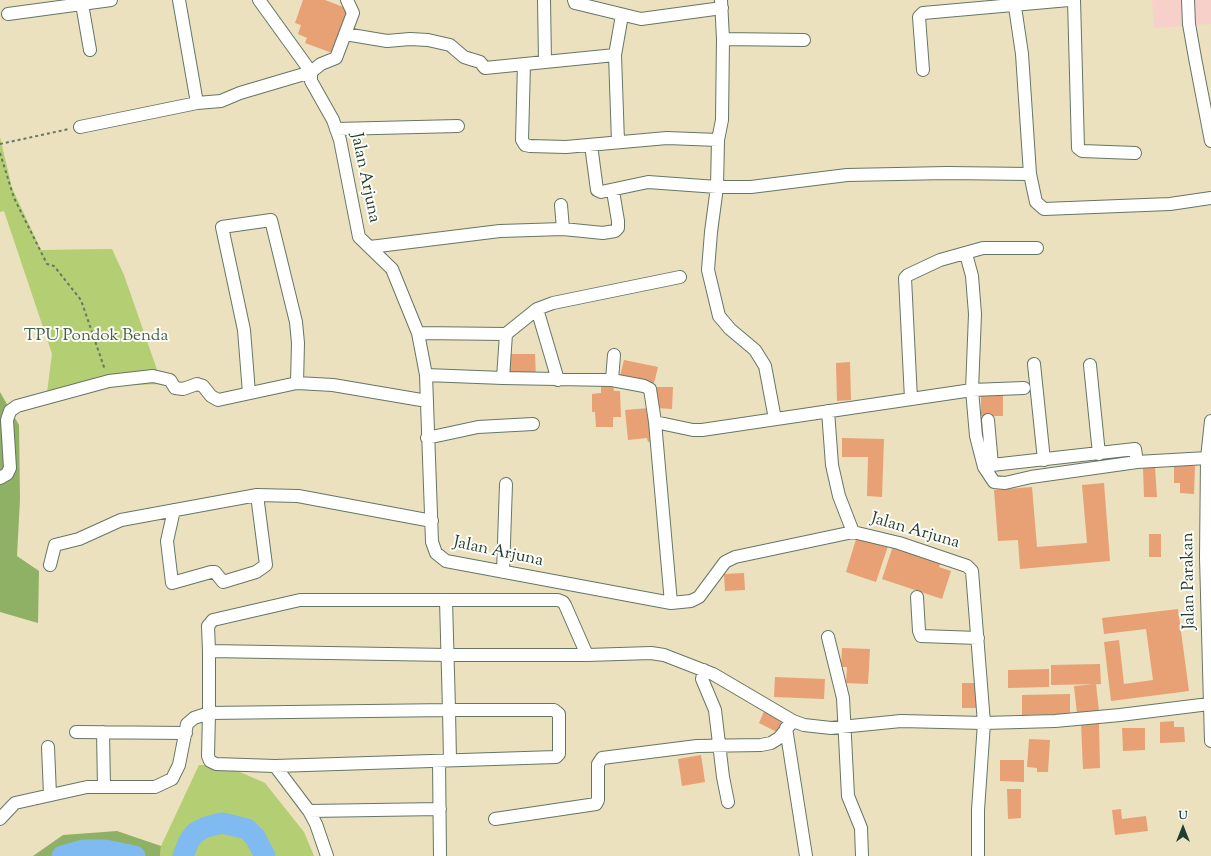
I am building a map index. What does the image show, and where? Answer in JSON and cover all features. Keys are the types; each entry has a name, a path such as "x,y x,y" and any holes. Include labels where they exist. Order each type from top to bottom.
{"street":[{"path":"8,14 111,0"},
{"path":"179,0 197,103"},
{"name":"Jalan Arjuna","path":"259,0 311,72 311,81 336,129 340,140 359,238 370,246 392,269 418,333 426,375 427,438 432,542 436,553 440,558 446,561 671,603 691,601 699,597 725,562 735,557 853,532 899,543 967,566 972,571 984,723 978,810 978,856"},
{"path":"80,127 197,103 221,101 240,93 311,72 321,64 336,58 353,13 347,0"},
{"path":"544,0 545,61"},
{"path":"574,0 575,3 641,19 721,4 723,39 722,120 718,140 716,187 710,232 708,270 719,316 723,322 760,357 765,366 775,419"},
{"path":"923,70 920,17 923,13 936,6 1069,0"},
{"path":"1074,0 1079,150 1082,152 1135,153"},
{"path":"1188,0 1189,24 1194,58 1211,141"},
{"path":"1015,3 1022,54 1030,174 1036,202 1044,209 1170,204 1211,198"},
{"path":"82,4 90,50"},
{"path":"618,142 615,55 622,14"},
{"path":"345,34 387,41 410,39 428,40 450,45 464,57 480,62 485,68 615,55"},
{"path":"723,39 804,40"},
{"path":"524,64 522,140 525,145 566,147 667,138 718,140"},
{"path":"336,129 458,126"},
{"path":"591,144 597,190 601,192 613,191 648,182 716,187 762,187 847,175 947,173 1030,174"},
{"path":"370,246 500,231 563,229 603,233 615,231 618,228 618,221 613,191"},
{"path":"561,205 563,229"},
{"path":"249,393 244,330 222,227 271,220 296,322 298,343 297,382"},
{"path":"911,399 905,278 908,275 940,260 989,247 1037,248"},
{"path":"966,254 972,276 975,314 972,390 976,436 984,467 994,482 1005,483 1031,477 1137,462 1208,458"},
{"path":"418,333 506,334 537,309 560,301 680,277"},
{"path":"537,309 558,380"},
{"path":"503,378 506,334"},
{"path":"612,380 614,354"},
{"path":"1034,364 1044,460"},
{"path":"1090,365 1099,454"},
{"path":"426,375 558,380 612,380 644,386 650,389 655,422 671,603"},
{"path":"0,478 7,474 10,468 7,420 10,411 17,406 109,381 153,376 170,380 176,388 183,388 197,384 204,386 211,396 218,400 297,382 333,385 427,401"},
{"path":"655,422 697,431 972,390 1024,388"},
{"path":"828,411 832,465 839,496 853,532"},
{"path":"988,420 992,465 1135,449 1137,462"},
{"name":"Jalan Parakan","path":"1211,421 1208,458 1209,704 1211,741"},
{"path":"427,438 478,427 534,424"},
{"path":"503,572 506,484"},
{"path":"50,565 55,545 79,539 121,520 257,495 298,496 432,521"},
{"path":"174,510 167,541 172,584 211,572 215,572 223,582 256,572 266,565 257,495"},
{"path":"917,597 918,631 921,636 978,638"},
{"path":"1,816 15,803 87,788 155,788 172,779 179,764 187,724 194,718 208,712 554,710 560,716 559,754 556,757 275,766 216,764 210,761 208,756 208,712 209,651 208,626 213,620 300,600 561,601 565,605 587,655"},
{"path":"440,856 440,809 449,710 446,600"},
{"path":"828,637 840,682 845,728 848,796 860,828 862,856"},
{"path":"209,651 448,655 587,655 651,653 664,655 704,670 790,725 816,727 845,728 902,721 984,723 1084,719 1209,704"},
{"path":"704,670 702,678 715,710 728,802"},
{"path":"495,819 596,804 598,800 598,764 602,758 668,749 719,745 761,745 771,743 779,738 790,725"},
{"path":"790,725 806,856"},
{"path":"76,732 186,733"},
{"path":"103,732 104,788"},
{"path":"48,747 50,795"},
{"path":"275,766 309,811 316,824 327,856"},
{"path":"309,811 440,809"}],"path":[{"path":"0,144 80,127"},
{"path":"0,154 14,198 46,264 54,266 81,300 109,381"}],"shaded area":[{"path":"1152,0 1211,0 1211,24 1154,28"}],"green space":[{"name":"TPU Pondok Benda","path":"0,137 12,188 41,250 112,249 124,275 162,384 105,386 46,400 52,354 4,211 0,212"},
{"path":"0,392 19,425 20,499 17,556 39,571 38,623 0,612"},
{"path":"199,765 224,765 265,783 304,832 314,856 160,856 161,846"},
{"path":"117,831 161,846 160,856 33,856 63,835"}],"building":[{"path":"303,0 325,0 351,10 335,54 305,43 307,38 298,34 301,25 295,23"},
{"path":"510,354 535,354 536,378 510,377"},
{"path":"624,360 658,367 654,383 620,376"},
{"path":"850,362 851,400 837,401 836,363"},
{"path":"601,384 613,384 614,391 620,391 621,417 613,417 613,427 596,427 595,412 592,412 592,394 601,393"},
{"path":"656,387 673,387 672,409 656,408"},
{"path":"981,390 1003,391 1003,416 981,416"},
{"path":"649,408 652,441 648,442 647,438 628,440 625,410"},
{"path":"842,438 884,439 882,497 867,496 868,457 842,457"},
{"path":"1174,465 1195,466 1194,494 1180,493 1180,483 1174,483"},
{"path":"1155,467 1157,497 1144,497 1143,468"},
{"path":"1104,483 1110,561 1020,569 1018,540 998,541 994,490 1032,487 1037,547 1087,543 1082,485"},
{"path":"1149,534 1161,534 1161,557 1149,557"},
{"path":"857,536 888,546 876,582 846,572"},
{"path":"893,546 941,562 939,567 951,571 942,599 882,579"},
{"path":"744,573 745,590 725,591 724,574"},
{"path":"1178,609 1189,691 1111,701 1104,642 1119,640 1124,684 1153,680 1146,629 1104,634 1102,618"},
{"path":"842,648 870,649 868,684 846,683 847,667 841,667"},
{"path":"1100,664 1101,684 1051,685 1051,665"},
{"path":"1049,669 1049,687 1008,688 1008,670"},
{"path":"775,677 825,679 824,699 774,697"},
{"path":"962,683 982,683 982,708 962,708"},
{"path":"1096,684 1099,711 1077,714 1074,686"},
{"path":"1070,694 1070,714 1022,715 1022,695"},
{"path":"765,709 783,718 777,732 759,723"},
{"path":"1174,721 1174,727 1184,727 1185,742 1160,743 1160,722"},
{"path":"1081,724 1099,724 1100,768 1083,769"},
{"path":"1122,728 1145,728 1145,750 1123,751"},
{"path":"1029,739 1050,740 1048,772 1037,772 1037,768 1027,767"},
{"path":"701,755 705,782 682,786 678,759"},
{"path":"1000,760 1024,760 1024,782 1000,781"},
{"path":"1007,789 1021,789 1021,818 1008,819"},
{"path":"1121,809 1122,819 1146,816 1148,831 1115,835 1112,810"}],"waterway":[{"path":"183,856 189,841 195,833 206,827 222,823 247,829 255,837 265,856"},
{"path":"62,856 83,850 105,850 135,856"}]}
